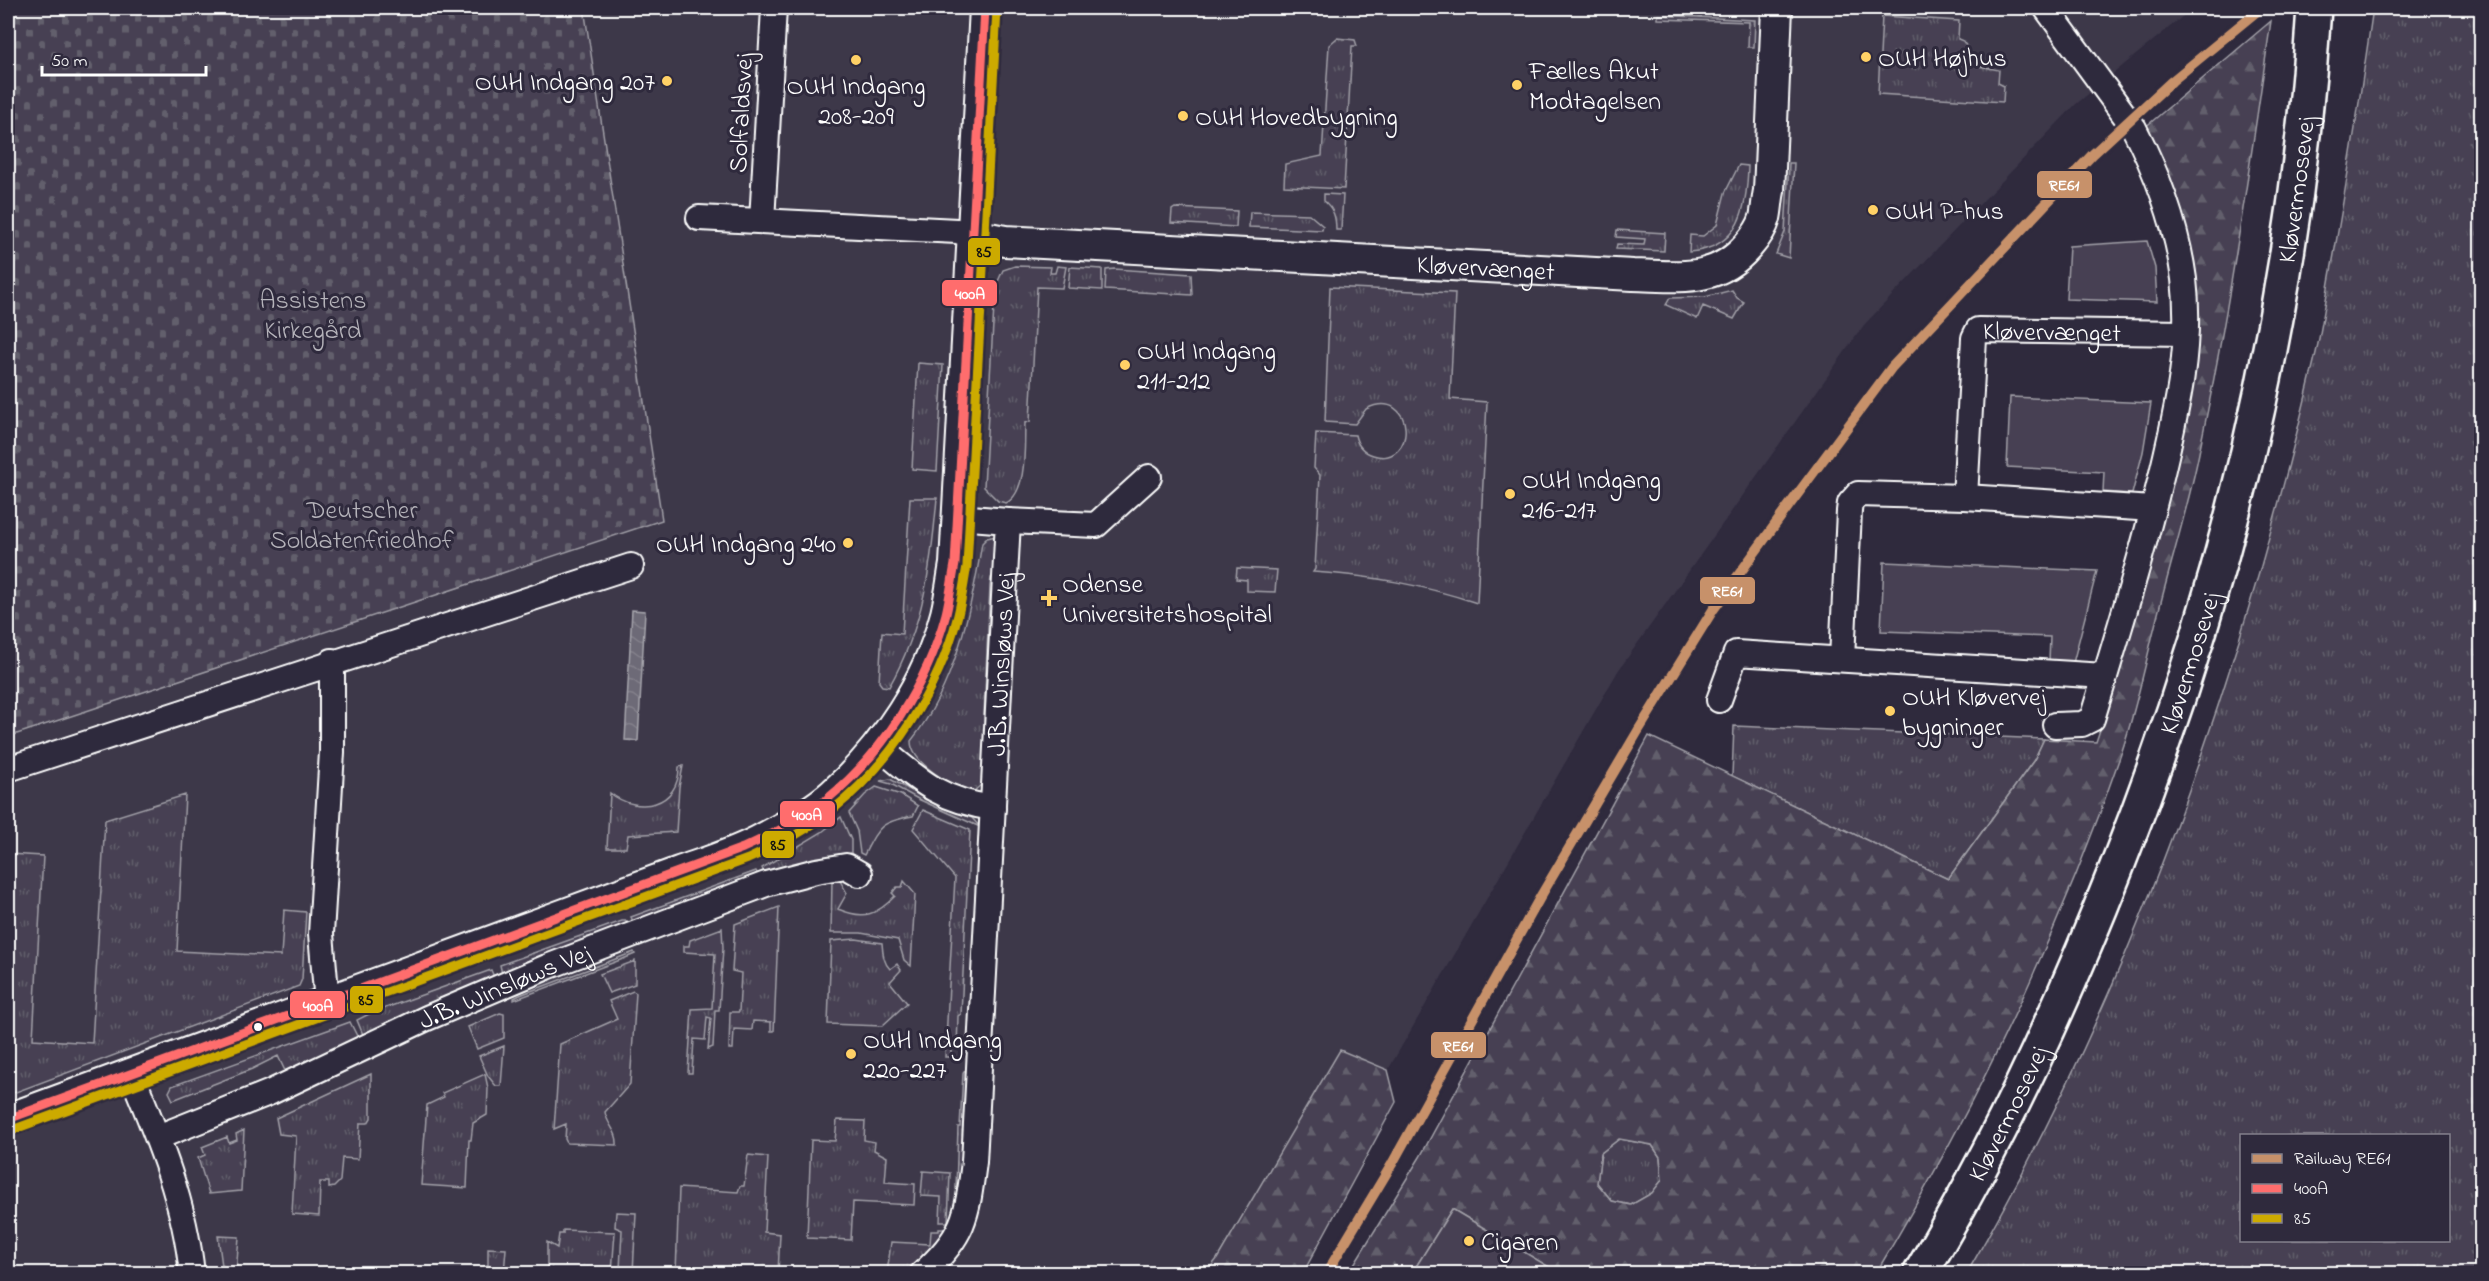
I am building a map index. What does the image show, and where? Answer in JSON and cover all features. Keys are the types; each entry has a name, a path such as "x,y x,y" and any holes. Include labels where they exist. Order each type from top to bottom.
{"main road":[{"name":"Kløvermosevej","path":"1920,1274 1949,1225 2024,1083 2087,943 2149,785 2176,708 2221,555 2263,385 2298,170 2310,71 2314,8"}],"street":[{"name":"Solfaldsvej","path":"762,221 774,8"},
{"name":"J.B. Winsløws Vej","path":"8,1119 707,862 762,839 806,814 833,794 878,746 906,707 927,664 945,615 955,564 986,8"},
{"name":"Kløvervænget","path":"973,235 1005,241 1633,275 1677,276 1713,272 1730,265 1743,252 1756,237 1764,220 1769,181 1777,8"},
{"path":"2046,8 2134,128 2144,148 2175,232 2184,280 2185,333 2181,384 2153,509 2105,676 2089,722 2055,725"},
{"path":"699,218 957,231 973,235"},
{"name":"Kløvervænget","path":"1965,497 1974,338 1978,330 2185,333"},
{"path":"958,517 1096,525 1149,477"},
{"path":"1842,659 1849,511 1853,497 1858,494 1965,497 2153,509"},
{"name":"J.B. Winsløws Vej","path":"922,1274 942,1257 958,1233 967,1213 974,1162 1008,521"},
{"path":"8,769 332,661 631,566"},
{"path":"1719,700 1736,653 2105,676"},
{"path":"327,1003 321,934 332,752 332,661"},
{"path":"878,746 939,793 962,802 993,808"},
{"name":"J.B. Winsløws Vej","path":"158,1137 271,1092 427,1018 547,967 766,884 846,866 860,874"},
{"path":"132,1075 158,1137 182,1210 192,1274"}],"shaded area":[{"name":"Odense Universitetshospital","path":"584,8 2193,8 2075,105 1864,325 1618,671 1388,1070 1340,1050 1217,1259 1206,1273 8,1273 8,737 662,520"}],"green space":[{"name":"Assistens Kirkegård","path":"8,8 584,8 662,520 8,737"},
{"path":"2373,8 2481,8 2481,1273 1967,1273 2027,1165 2081,1054 2131,941 2176,826 2217,710 2254,592 2287,473 2316,353 2344,197"},
{"path":"1658,15 1755,20 1754,47 1748,47 1749,22 1658,19"},
{"path":"1882,16 1959,21 1958,39 1963,41 1979,66 1999,70 1998,83 2004,86 2003,102 1878,94"},
{"path":"2271,21 2239,235 2211,395 2192,487 2128,733 2098,819 2071,886 2013,1018 1947,1147 1876,1273 1559,1273 1452,1209 1412,1273 1348,1274 1420,1157 1649,736 1948,879 2034,760 2044,739 2096,742 2115,685 2154,539 2193,353 2143,129","holes":["1619,1139 1652,1145 1660,1157 1662,1180 1652,1193 1631,1205 1612,1201 1597,1183 1601,1153"]},
{"path":"1337,38 1355,40 1357,46 1352,46 1344,189 1284,186 1285,164 1322,156 1329,45"},
{"path":"1789,163 1794,163 1789,258 1776,254 1785,232"},
{"path":"1739,165 1748,166 1746,197 1737,224 1720,243 1706,249 1689,252 1690,235 1703,236 1717,225 1725,193"},
{"path":"1324,194 1343,195 1341,230 1336,230 1334,214 1324,201"},
{"path":"1175,208 1237,211 1236,227 1171,223 1172,210"},
{"path":"1250,212 1309,214 1323,226 1322,230 1249,227"},
{"path":"1617,230 1665,233 1664,251 1616,249 1617,244 1644,245 1645,239 1616,237"},
{"path":"2147,241 2155,268 2157,302 2066,299 2069,246"},
{"path":"1015,266 1051,267 1050,273 1055,273 1057,266 1066,267 1062,288 1037,287 1030,422 1025,423 1023,467 1018,489 1006,503 998,501 984,487 995,288 1003,270"},
{"path":"1070,267 1102,269 1102,290 1068,288"},
{"path":"1106,270 1191,274 1192,295 1105,290"},
{"path":"1330,287 1455,293 1450,399 1487,402 1477,603 1396,582 1313,572 1320,475 1314,468 1316,433 1355,435 1366,452 1388,456 1398,450 1404,440 1405,428 1402,417 1395,408 1383,405 1366,409 1355,424 1325,422"},
{"path":"1732,290 1737,298 1744,302 1734,319 1703,306 1697,319 1666,305 1670,298 1705,297"},
{"path":"918,363 943,365 937,471 912,469"},
{"path":"2010,397 2151,403 2143,452 2132,494 2103,492 2104,472 2007,467"},
{"path":"910,498 937,498 935,523 924,595 918,618 901,664 889,687 882,686 879,682 882,632 902,634"},
{"path":"996,536 996,568 990,586 984,715 986,740 982,784 972,793 944,780 925,766 913,750 911,741 939,696 959,647 982,543 987,538"},
{"path":"1884,562 2097,571 2073,663 2049,661 2050,637 1881,631"},
{"path":"1237,568 1277,570 1275,592 1247,591 1247,580 1236,579"},
{"path":"1734,726 2044,739 2034,760 1948,879 1732,776"},
{"path":"683,766 676,832 628,835 626,848 607,848 610,793 633,804 655,803 665,799 672,791 677,781 679,767"},
{"path":"890,779 929,800 972,818 980,827 891,784 880,781"},
{"path":"876,787 901,795 918,806 913,816 887,823 877,831 864,855 860,853 857,831 849,813 865,795"},
{"path":"185,795 177,951 281,956 284,910 306,912 302,979 299,986 8,1095 8,854 43,856 33,1039 92,1043 105,820"},
{"path":"923,810 970,830 961,1014 958,1016 957,1050 951,1048 951,1057 945,1057 955,878 913,829"},
{"path":"841,817 851,840 851,854 766,876 762,868 822,832"},
{"path":"756,871 759,877 634,924 631,917"},
{"path":"839,879 847,893 838,909 855,914 870,914 882,908 895,896 892,893 897,887 902,887 904,881 915,894 911,966 904,960 898,940 861,933 831,933 832,881"},
{"path":"779,907 774,1031 771,1031 771,1022 753,1021 752,1030 734,1029 733,1049 729,1049 730,1012 739,1012 741,973 732,971 735,924"},
{"path":"626,921 627,926 502,974 500,965"},
{"path":"722,928 719,1010 715,1010 713,1047 708,1049 711,1018 707,1017 705,1040 694,1039 692,1073 688,1073 692,1009 712,1008 715,954 684,952 684,946 689,946 690,940"},
{"path":"856,939 882,943 884,957 890,969 897,964 901,970 890,982 907,1003 882,1026 828,1024 831,941"},
{"path":"634,952 635,954 623,959 514,1000 520,995"},
{"path":"635,961 635,984 609,993 600,974"},
{"path":"491,970 494,977 364,1037 357,1020"},
{"path":"633,991 636,993 630,1084 605,1112 616,1136 617,1145 567,1143 566,1124 554,1129 560,1044 617,1019 609,1001"},
{"path":"500,1013 504,1014 504,1038 477,1049 468,1027"},
{"path":"350,1022 359,1040 286,1073 278,1056 252,1069 173,1100 169,1092 172,1086"},
{"path":"504,1046 501,1086 496,1086 488,1076 479,1056"},
{"path":"1340,1050 1388,1070 1396,1102 1303,1273 1206,1273 1217,1259"},
{"path":"968,1070 962,1189 956,1189 963,1074"},
{"path":"371,1074 371,1118 368,1123 360,1123 358,1159 342,1158 340,1181 334,1187 329,1188 329,1182 320,1182 319,1216 292,1214 296,1136 279,1134 276,1118"},
{"path":"485,1074 488,1088 487,1115 473,1123 471,1140 469,1140 467,1188 421,1185 427,1105 444,1097 442,1093"},
{"path":"837,1120 865,1121 864,1140 875,1142 874,1150 887,1157 885,1182 915,1184 914,1205 853,1202 851,1240 807,1238 811,1140 835,1141"},
{"path":"244,1130 241,1191 209,1194 198,1158 205,1155 202,1147 227,1137 229,1143 237,1140 236,1134"},
{"path":"1619,1139 1652,1145 1660,1157 1662,1180 1652,1193 1631,1205 1612,1201 1597,1183 1601,1153"},
{"path":"748,1155 768,1157 764,1232 780,1234 778,1273 676,1273 679,1188 738,1192 740,1186 744,1186"},
{"path":"923,1171 950,1173 948,1222 940,1222 941,1197 921,1196"},
{"name":"Cigaren","path":"1452,1209 1559,1273 1412,1273"},
{"path":"616,1212 636,1213 633,1273 547,1273 547,1242 557,1248 559,1234 563,1234 563,1230 615,1232 612,1272 620,1270 622,1230 615,1227"},
{"path":"939,1229 952,1229 911,1273 887,1274 891,1242 930,1244 931,1231 939,1231"},
{"path":"218,1236 239,1237 236,1273 223,1273"},
{"path":"488,1248 506,1249 504,1273 484,1273 485,1266 488,1265"}],"water":[{"path":"632,610 645,611 638,741 625,740"}],"rail line":[{"name":"RE61","path":"1326,1274 1392,1164 1542,894 1638,731 1713,610 1788,507 1892,367 2093,154 2172,81 2261,8"}],"transit line":[{"name":"400A","path":"8,1119 743,848 786,827 817,807 847,782 866,761 900,716 927,666 946,614 955,564 985,8"},
{"name":"85","path":"12,1130 748,859 812,825 853,792 873,771 910,723 939,670 958,615 967,566 997,9"}],"place":[{"name":"OUH Højhus","path":"1866,57"},
{"name":"OUH Indgang 208-209","path":"856,60"},
{"name":"OUH Indgang 207","path":"667,81"},
{"name":"Fælles Akut Modtagelsen","path":"1517,85"},
{"name":"OUH Hovedbygning","path":"1183,116"},
{"name":"OUH P-hus","path":"1873,210"},
{"name":"OUH Indgang 211-212","path":"1125,365"},
{"name":"OUH Indgang 216-217","path":"1510,494"},
{"name":"OUH Indgang 240","path":"848,543"},
{"name":"Odense Universitetshospital","path":"1049,598"},
{"name":"OUH Kløvervej bygninger","path":"1890,711"},
{"name":"OUH Indgang 220-227","path":"851,1054"},
{"name":"Cigaren","path":"1469,1241"}],"park label":[{"name":"Deutscher Soldatenfriedhof","path":"362,524"}]}
